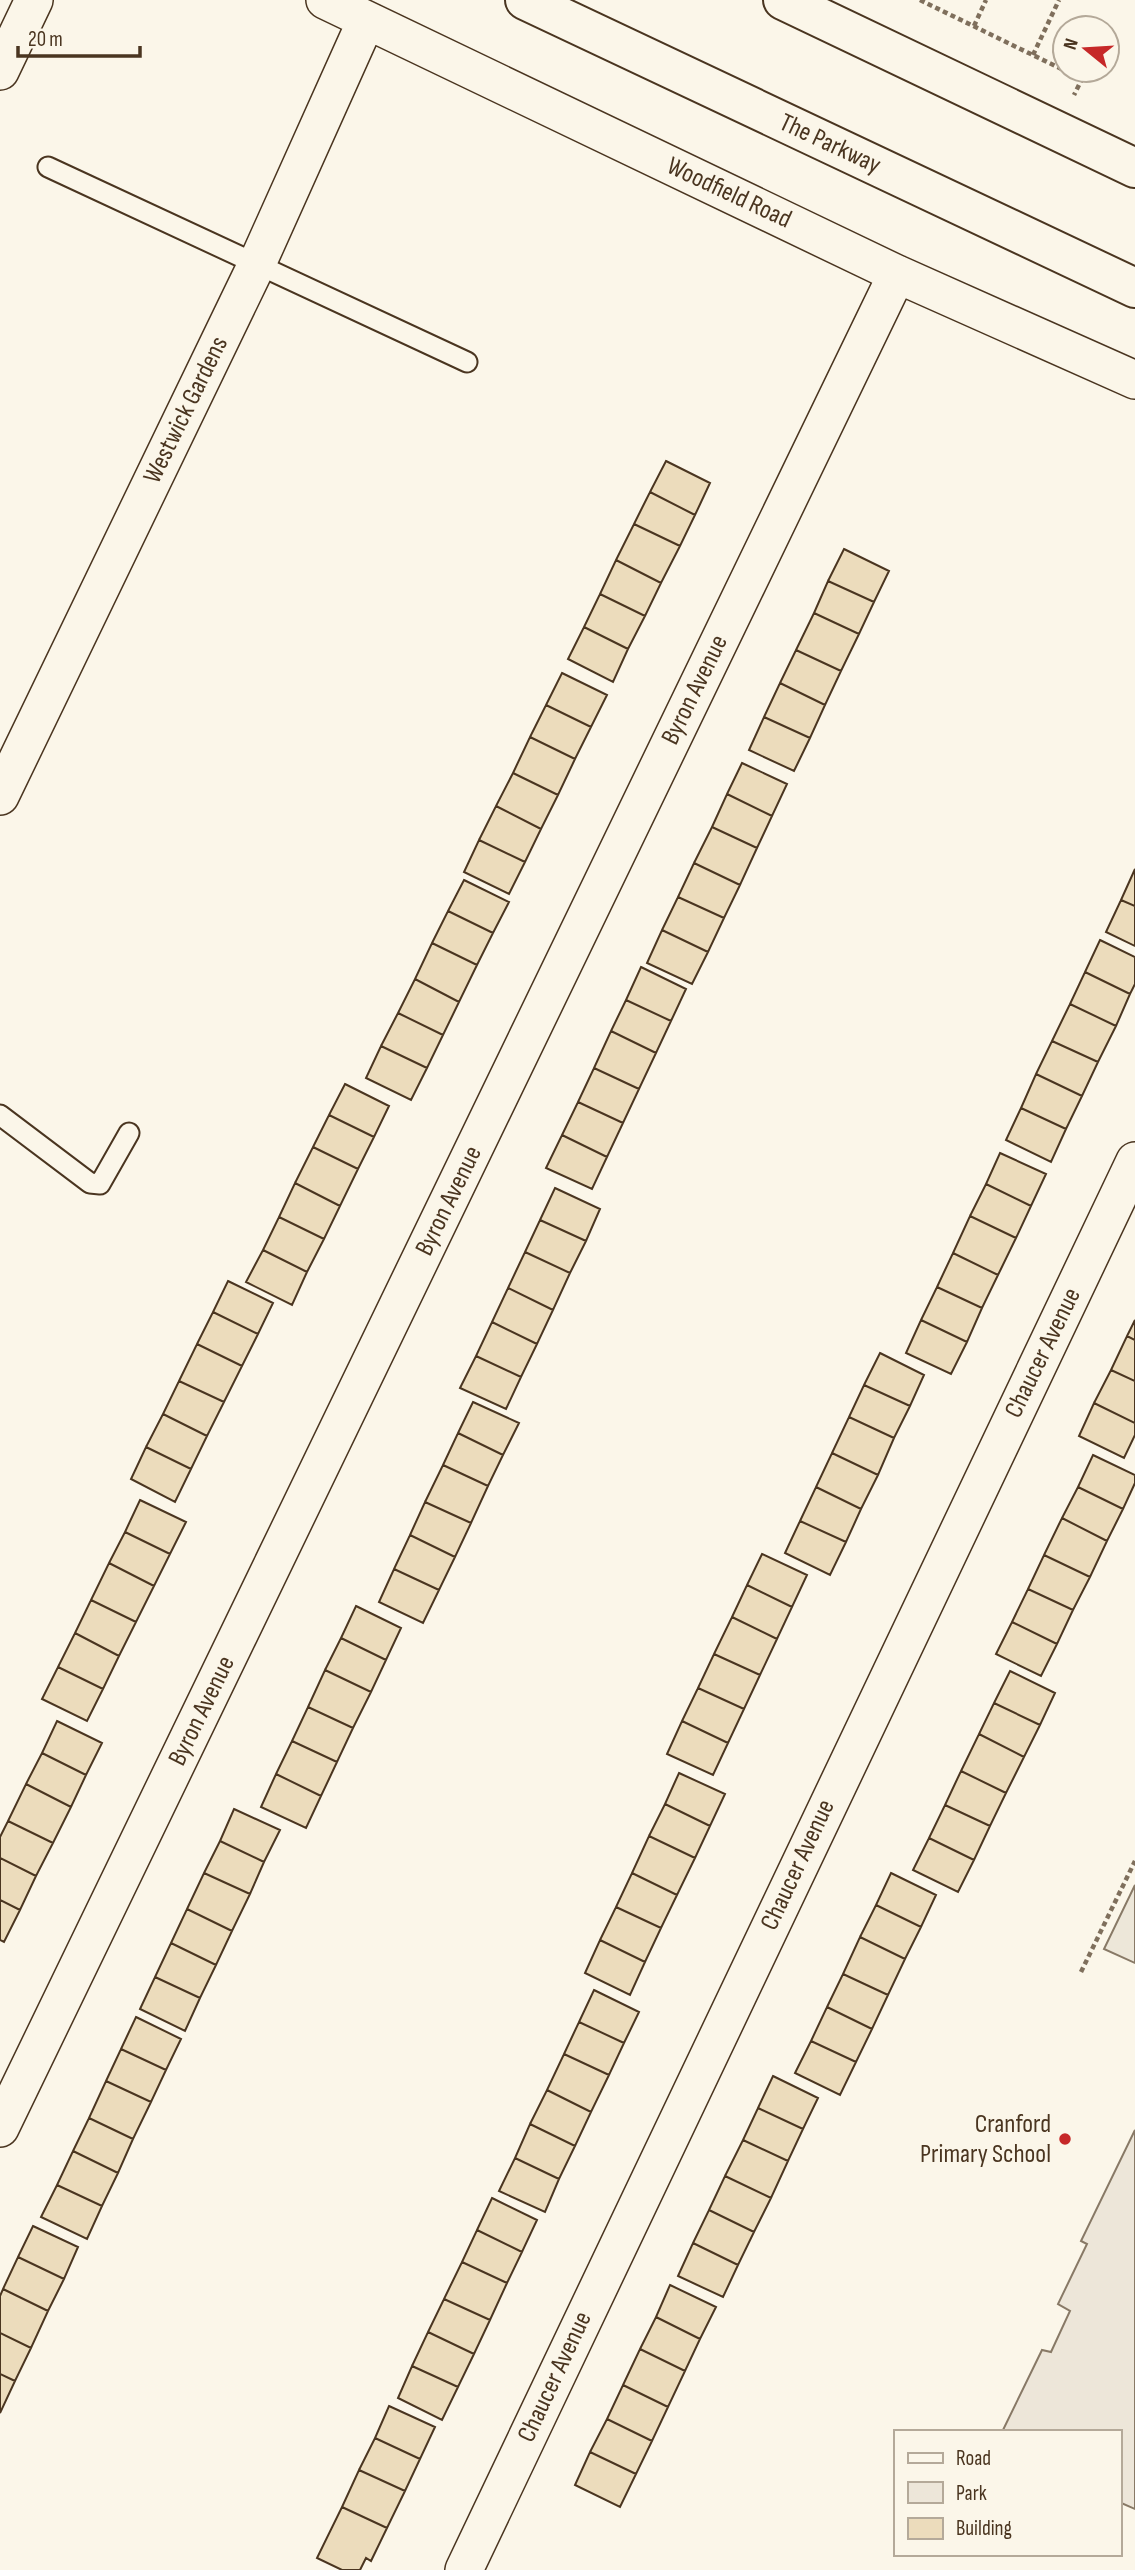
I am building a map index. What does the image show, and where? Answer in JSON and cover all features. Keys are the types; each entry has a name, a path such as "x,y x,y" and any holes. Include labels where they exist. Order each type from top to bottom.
{"highway":[{"name":"The Parkway","path":"525,0 1135,288"},
{"path":"783,0 1135,168"}],"street":[{"path":"0,71 34,0"},
{"name":"Woodfield Road","path":"325,0 897,274 1135,380"},
{"name":"Westwick Gardens","path":"0,796 256,266 366,21"},
{"name":"Byron Avenue","path":"0,2128 897,274"},
{"name":"Chaucer Avenue","path":"464,2570 1135,1161"}],"lane":[{"path":"48,167 467,362"},
{"path":"0,1115 90,1183 100,1184 129,1133"}],"path":[{"path":"920,0 1082,79 1071,102"},
{"path":"974,26 986,0"},
{"path":"1033,55 1059,0"},
{"path":"1081,1972 1135,1861"}],"green space":[{"path":"1135,2130 1135,2509 1121,2503 1121,2430 1003,2430 1042,2350 1051,2352 1070,2311 1058,2304 1087,2244 1081,2241"}],"shaded area":[{"path":"1135,1885 1135,1963 1104,1949"}],"building":[{"path":"666,461 710,483 695,515 650,492"},
{"path":"650,492 695,515 680,546 634,524"},
{"path":"634,524 680,546 661,583 616,560"},
{"path":"844,549 889,571 874,602 828,581"},
{"path":"616,560 661,583 645,616 600,594"},
{"path":"828,581 874,602 859,634 814,613"},
{"path":"600,594 645,616 628,649 584,627"},
{"path":"814,613 859,634 841,671 796,650"},
{"path":"584,627 628,649 613,682 568,659"},
{"path":"796,650 841,671 825,705 780,683"},
{"path":"562,673 607,695 591,727 546,705"},
{"path":"780,683 825,705 810,738 764,717"},
{"path":"546,705 591,727 575,759 530,737"},
{"path":"764,717 810,738 794,771 749,750"},
{"path":"530,737 575,759 558,795 513,773"},
{"path":"742,763 787,784 772,816 727,794"},
{"path":"513,773 558,795 541,829 496,806"},
{"path":"727,794 772,816 757,848 712,827"},
{"path":"496,806 541,829 525,862 479,840"},
{"path":"712,827 757,848 740,885 694,863"},
{"path":"479,840 525,862 509,894 464,872"},
{"path":"694,863 740,885 724,918 678,897"},
{"path":"1135,869 1135,906 1121,900"},
{"path":"464,880 509,902 493,933 448,911"},
{"path":"678,897 724,918 708,952 662,930"},
{"path":"1121,900 1135,906 1135,946 1106,932"},
{"path":"448,911 493,933 477,965 432,943"},
{"path":"662,930 708,952 692,984 647,963"},
{"path":"1100,940 1135,957 1135,984 1130,994 1085,972"},
{"path":"432,943 477,965 459,1002 415,979"},
{"path":"641,967 686,989 671,1021 626,1000"},
{"path":"1085,972 1130,994 1116,1026 1070,1004"},
{"path":"415,979 459,1002 443,1035 398,1013"},
{"path":"626,1000 671,1021 656,1053 611,1031"},
{"path":"1070,1004 1116,1026 1098,1062 1052,1041"},
{"path":"398,1013 443,1035 427,1068 381,1046"},
{"path":"611,1031 656,1053 639,1089 594,1068"},
{"path":"1052,1041 1098,1062 1082,1096 1036,1074"},
{"path":"381,1046 427,1068 411,1100 366,1078"},
{"path":"594,1068 639,1089 623,1123 578,1102"},
{"path":"1036,1074 1082,1096 1066,1129 1021,1108"},
{"path":"345,1084 389,1106 374,1137 329,1115"},
{"path":"578,1102 623,1123 607,1157 562,1135"},
{"path":"1021,1108 1066,1129 1051,1162 1006,1140"},
{"path":"329,1115 374,1137 358,1169 313,1147"},
{"path":"562,1135 607,1157 592,1189 546,1168"},
{"path":"313,1147 358,1169 340,1206 295,1183"},
{"path":"1000,1153 1046,1174 1031,1206 986,1184"},
{"path":"295,1183 340,1206 324,1239 279,1217"},
{"path":"986,1184 1031,1206 1016,1238 970,1216"},
{"path":"555,1188 600,1209 586,1241 540,1220"},
{"path":"970,1216 1016,1238 998,1275 953,1253"},
{"path":"279,1217 324,1239 307,1272 263,1250"},
{"path":"540,1220 586,1241 570,1273 525,1252"},
{"path":"263,1250 307,1272 292,1305 246,1282"},
{"path":"525,1252 570,1273 553,1310 508,1288"},
{"path":"953,1253 998,1275 982,1308 937,1287"},
{"path":"228,1281 273,1303 258,1334 213,1312"},
{"path":"937,1287 982,1308 967,1342 921,1320"},
{"path":"508,1288 553,1310 537,1344 492,1322"},
{"path":"213,1312 258,1334 242,1366 197,1344"},
{"path":"921,1320 967,1342 951,1374 906,1353"},
{"path":"1135,1320 1135,1340 1127,1336"},
{"path":"492,1322 537,1344 521,1377 476,1356"},
{"path":"1127,1336 1135,1340 1135,1381 1111,1370"},
{"path":"197,1344 242,1366 224,1402 179,1381"},
{"path":"880,1353 924,1375 910,1406 864,1385"},
{"path":"476,1356 521,1377 506,1409 460,1388"},
{"path":"1111,1370 1135,1381 1135,1423 1094,1403"},
{"path":"179,1381 224,1402 207,1436 163,1414"},
{"path":"864,1385 910,1406 894,1438 849,1417"},
{"path":"473,1402 519,1423 503,1455 458,1433"},
{"path":"1094,1403 1135,1423 1135,1435 1124,1458 1079,1436"},
{"path":"163,1414 207,1436 191,1469 146,1447"},
{"path":"849,1417 894,1438 878,1475 832,1453"},
{"path":"458,1433 503,1455 488,1486 443,1465"},
{"path":"146,1447 191,1469 175,1502 131,1479"},
{"path":"832,1453 878,1475 861,1509 816,1487"},
{"path":"1093,1455 1135,1475 1135,1483 1123,1509 1078,1487"},
{"path":"443,1465 488,1486 471,1523 425,1502"},
{"path":"816,1487 861,1509 846,1542 800,1521"},
{"path":"1078,1487 1123,1509 1107,1541 1062,1518"},
{"path":"140,1500 186,1522 170,1554 125,1532"},
{"path":"425,1502 471,1523 455,1557 410,1535"},
{"path":"1062,1518 1107,1541 1090,1577 1044,1555"},
{"path":"800,1521 846,1542 830,1575 785,1553"},
{"path":"125,1532 170,1554 154,1586 109,1563"},
{"path":"410,1535 455,1557 439,1590 394,1569"},
{"path":"762,1554 807,1575 792,1607 747,1585"},
{"path":"1044,1555 1090,1577 1073,1610 1028,1589"},
{"path":"109,1563 154,1586 136,1622 91,1600"},
{"path":"394,1569 439,1590 423,1623 379,1602"},
{"path":"747,1585 792,1607 777,1639 732,1617"},
{"path":"1028,1589 1073,1610 1057,1644 1012,1622"},
{"path":"91,1600 136,1622 119,1656 75,1633"},
{"path":"356,1606 401,1628 386,1660 341,1638"},
{"path":"732,1617 777,1639 760,1675 714,1654"},
{"path":"1012,1622 1057,1644 1041,1676 996,1654"},
{"path":"75,1633 119,1656 103,1689 58,1667"},
{"path":"341,1638 386,1660 371,1692 325,1670"},
{"path":"714,1654 760,1675 744,1709 698,1688"},
{"path":"58,1667 103,1689 87,1721 42,1699"},
{"path":"325,1670 371,1692 353,1728 308,1707"},
{"path":"1010,1671 1055,1693 1040,1725 994,1703"},
{"path":"698,1688 744,1709 728,1743 682,1721"},
{"path":"994,1703 1040,1725 1024,1757 979,1734"},
{"path":"308,1707 353,1728 337,1762 292,1741"},
{"path":"57,1721 102,1743 86,1775 42,1753"},
{"path":"682,1721 728,1743 713,1775 667,1754"},
{"path":"979,1734 1024,1757 1006,1793 961,1771"},
{"path":"292,1741 337,1762 321,1796 276,1774"},
{"path":"42,1753 86,1775 71,1807 26,1784"},
{"path":"961,1771 1006,1793 990,1826 945,1805"},
{"path":"679,1773 725,1794 710,1826 665,1804"},
{"path":"276,1774 321,1796 306,1828 261,1807"},
{"path":"26,1784 71,1807 53,1843 8,1821"},
{"path":"665,1804 710,1826 695,1858 649,1836"},
{"path":"945,1805 990,1826 974,1860 929,1838"},
{"path":"234,1809 280,1830 264,1862 220,1841"},
{"path":"8,1821 53,1843 36,1876 0,1858 0,1837"},
{"path":"649,1836 695,1858 677,1895 632,1873"},
{"path":"929,1838 974,1860 958,1892 913,1870"},
{"path":"220,1841 264,1862 250,1894 204,1873"},
{"path":"0,1858 36,1876 20,1910 0,1900"},
{"path":"204,1873 250,1894 232,1931 187,1909"},
{"path":"632,1873 677,1895 661,1928 616,1907"},
{"path":"891,1873 936,1895 921,1927 876,1905"},
{"path":"0,1900 20,1910 4,1942 0,1940"},
{"path":"876,1905 921,1927 905,1959 860,1937"},
{"path":"616,1907 661,1928 645,1962 600,1940"},
{"path":"187,1909 232,1931 216,1965 171,1943"},
{"path":"860,1937 905,1959 888,1995 843,1974"},
{"path":"600,1940 645,1962 630,1995 585,1973"},
{"path":"171,1943 216,1965 200,1998 155,1977"},
{"path":"843,1974 888,1995 872,2029 827,2007"},
{"path":"155,1977 200,1998 185,2031 140,2009"},
{"path":"594,1990 639,2012 624,2043 579,2022"},
{"path":"827,2007 872,2029 856,2062 811,2041"},
{"path":"136,2017 181,2039 166,2070 121,2049"},
{"path":"579,2022 624,2043 609,2075 564,2054"},
{"path":"811,2041 856,2062 840,2095 795,2073"},
{"path":"121,2049 166,2070 151,2102 106,2081"},
{"path":"564,2054 609,2075 591,2112 547,2090"},
{"path":"773,2076 818,2098 803,2129 758,2108"},
{"path":"106,2081 151,2102 133,2139 89,2118"},
{"path":"547,2090 591,2112 575,2146 530,2124"},
{"path":"758,2108 803,2129 788,2161 743,2140"},
{"path":"89,2118 133,2139 118,2173 73,2151"},
{"path":"530,2124 575,2146 559,2179 515,2158"},
{"path":"743,2140 788,2161 771,2198 725,2176"},
{"path":"73,2151 118,2173 102,2206 57,2185"},
{"path":"515,2158 559,2179 545,2212 499,2191"},
{"path":"725,2176 771,2198 754,2232 709,2210"},
{"path":"57,2185 102,2206 87,2239 41,2217"},
{"path":"492,2198 537,2220 522,2252 477,2230"},
{"path":"709,2210 754,2232 738,2265 693,2243"},
{"path":"33,2226 78,2247 64,2279 18,2257"},
{"path":"477,2230 522,2252 507,2283 462,2262"},
{"path":"693,2243 738,2265 723,2297 678,2276"},
{"path":"18,2257 64,2279 48,2311 3,2289"},
{"path":"462,2262 507,2283 490,2320 444,2299"},
{"path":"670,2285 716,2307 700,2339 656,2317"},
{"path":"3,2289 48,2311 31,2348 0,2333 0,2296"},
{"path":"444,2299 490,2320 474,2354 428,2332"},
{"path":"656,2317 700,2339 685,2371 640,2349"},
{"path":"428,2332 474,2354 458,2387 412,2366"},
{"path":"0,2333 31,2348 15,2381 0,2374"},
{"path":"640,2349 685,2371 668,2407 623,2385"},
{"path":"412,2366 458,2387 442,2420 398,2398"},
{"path":"0,2374 15,2381 0,2413"},
{"path":"623,2385 668,2407 652,2441 607,2419"},
{"path":"389,2406 435,2427 420,2459 375,2438"},
{"path":"607,2419 652,2441 636,2474 590,2452"},
{"path":"375,2438 420,2459 405,2491 359,2470"},
{"path":"590,2452 636,2474 620,2507 575,2485"},
{"path":"359,2470 405,2491 387,2528 342,2507"},
{"path":"342,2507 387,2528 371,2561 366,2558 360,2570 342,2570 317,2558"}],"place":[{"name":"Cranford Primary School","path":"1065,2139"}]}
